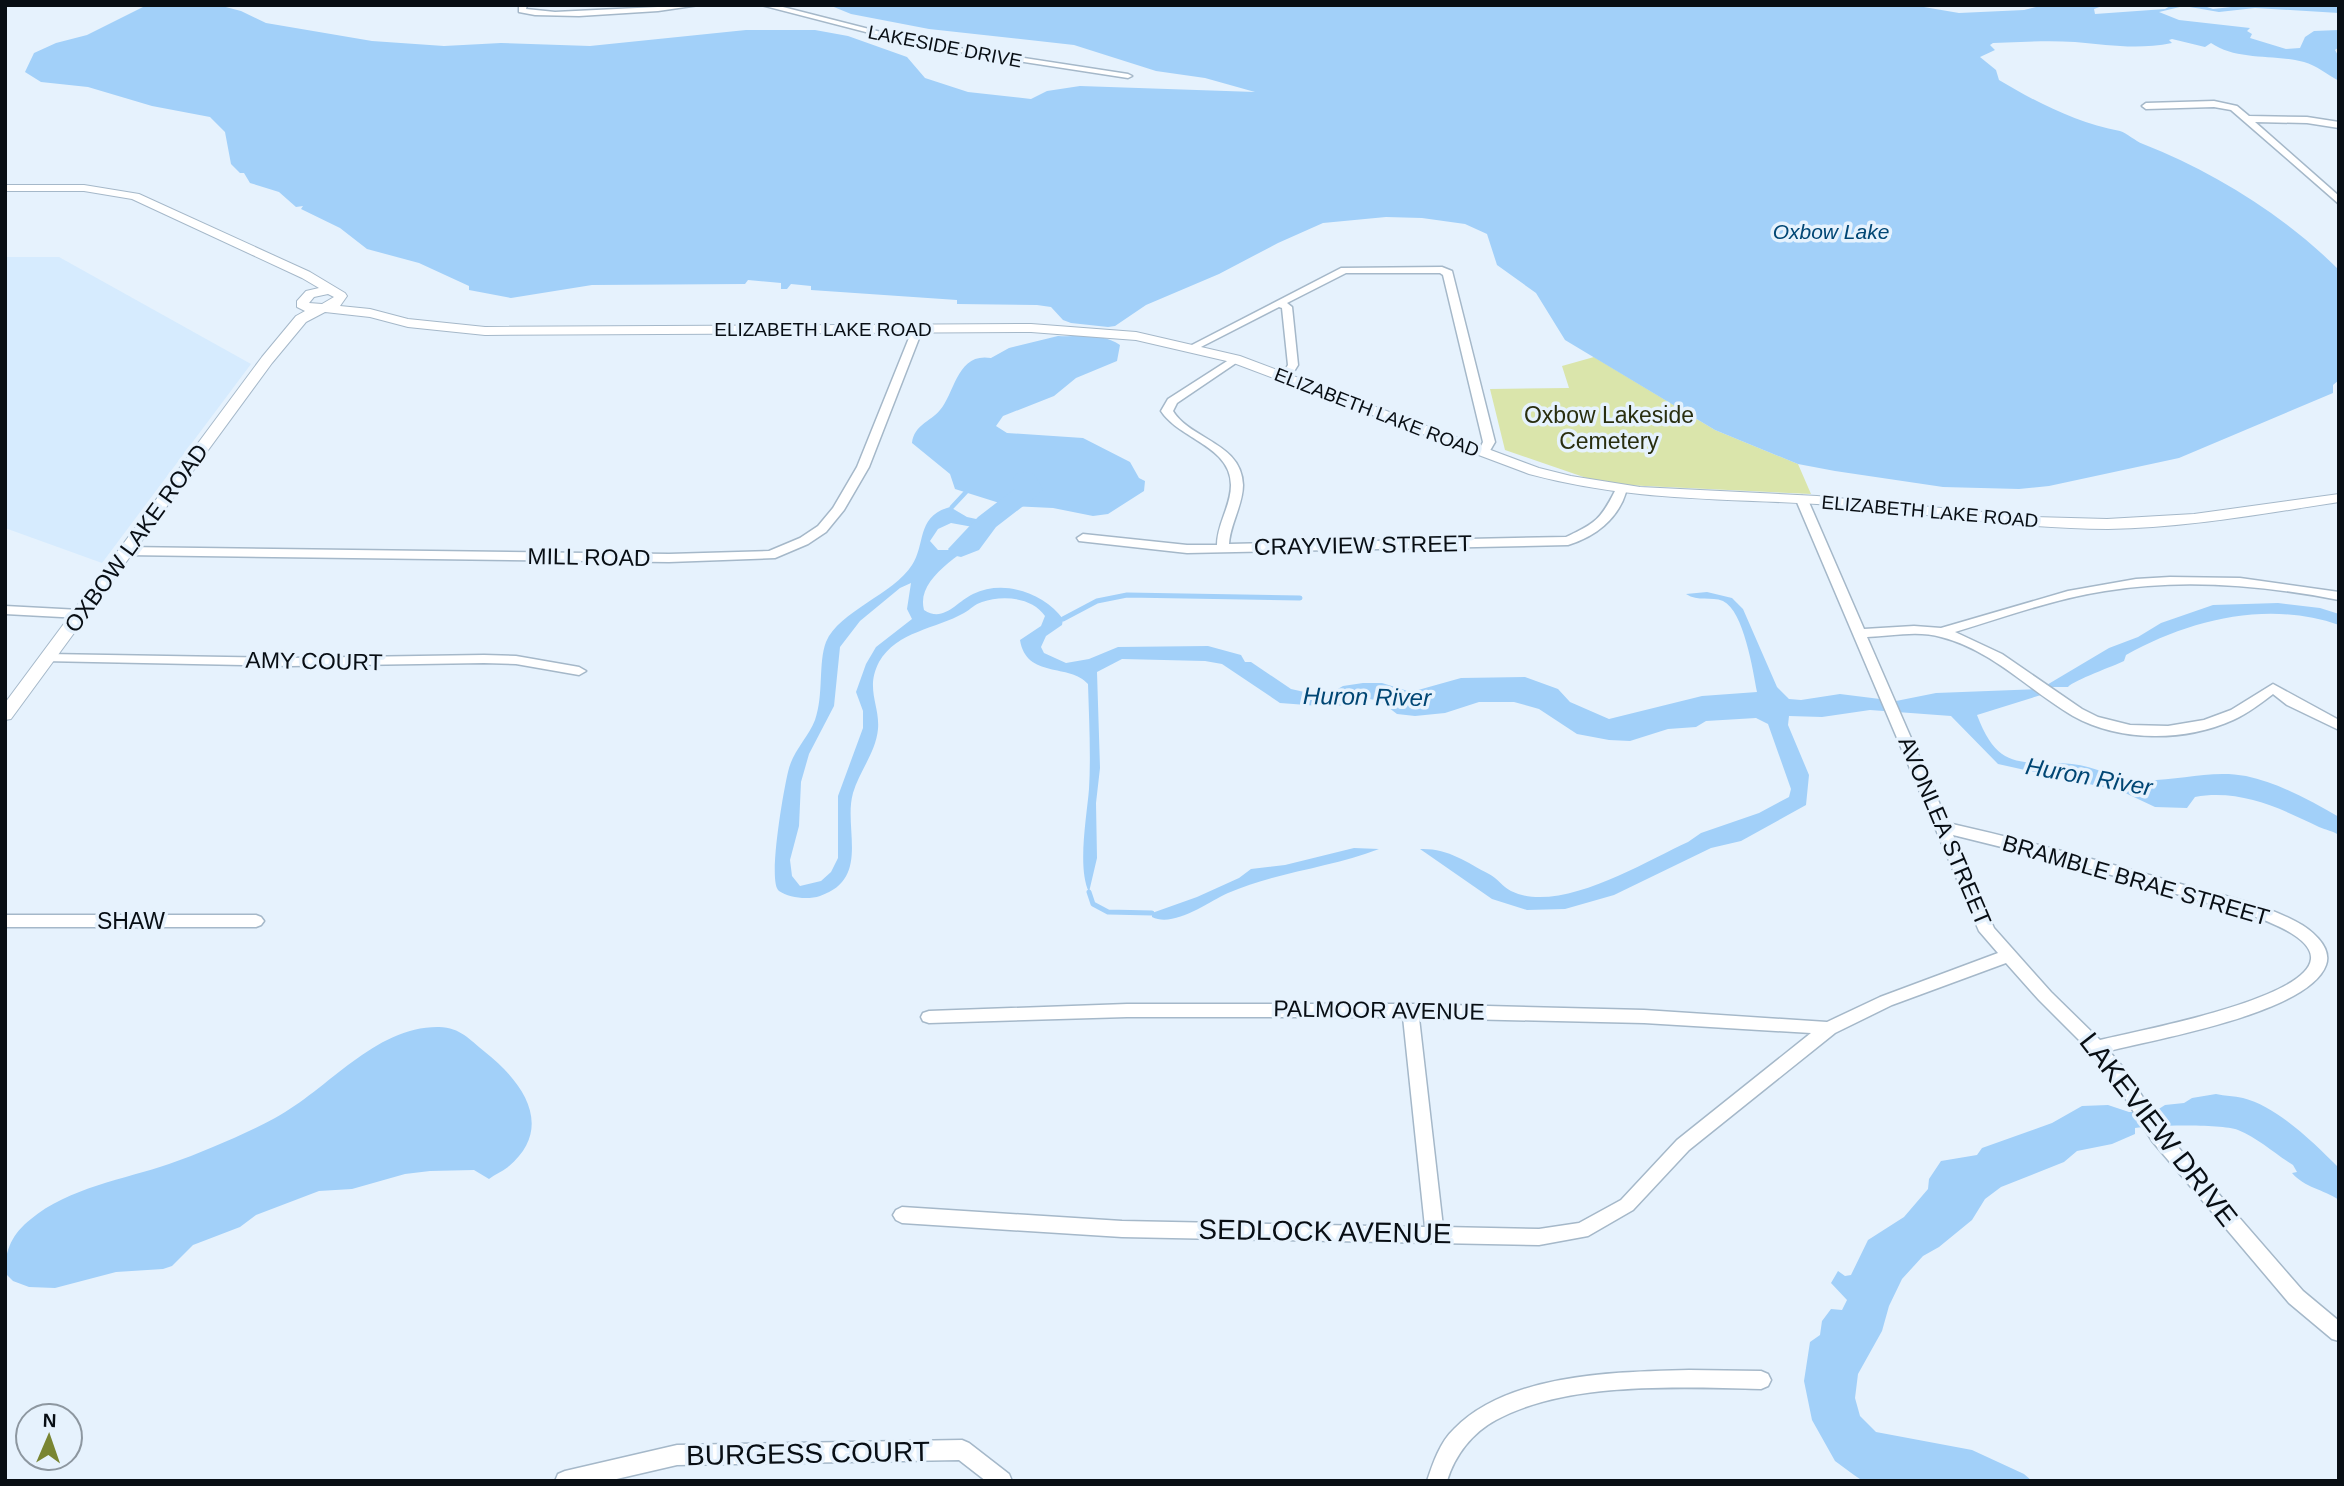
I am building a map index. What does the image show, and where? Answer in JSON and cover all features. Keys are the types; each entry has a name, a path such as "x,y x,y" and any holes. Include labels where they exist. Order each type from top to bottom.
{"street":[{"path":"523,5 522,10 527,12 547,13 695,5"},
{"name":"LAKESIDE DRIVE","path":"765,5 920,44 1128,76"},
{"path":"2146,106 2226,106 2248,119 2339,201"},
{"path":"2248,119 2294,119 2339,125"},
{"name":"ELIZABETH LAKE ROAD","path":"5,188 84,188 135,195 306,275 339,299 412,323 497,331 1076,329 1193,347 1286,376 1577,484 1620,492 1802,500 1987,519 2107,524 2185,520 2339,498"},
{"name":"ELIZABETH LAKE ROAD","path":"268,259 306,285 306,299 321,308 339,299"},
{"path":"1193,347 1349,268 1442,270 1448,273 1489,442 1485,452"},
{"path":"306,299 339,299"},
{"name":"OXBOW LAKE ROAD","path":"267,360 278,335 306,299"},
{"path":"298,323 339,299"},
{"path":"1281,304 1287,307 1293,365 1286,376"},
{"name":"OXBOW LAKE ROAD","path":"5,715 267,360 298,323 321,308"},
{"name":"MILL ROAD","path":"125,551 656,558 771,555 804,541 822,529 838,510 863,467 918,328"},
{"path":"1223,547 1222,537 1237,482 1232,464 1195,432 1173,420 1167,411 1172,401 1235,359"},
{"name":"CRAYVIEW STREET","path":"1083,538 1186,549 1568,541 1613,514 1620,492"},
{"name":"AVONLEA STREET","path":"1802,500 1987,932 2007,956"},
{"path":"1859,634 1943,632 2073,593 2122,586 2207,580 2272,583 2339,596"},
{"path":"5,610 80,614"},
{"path":"1943,632 2007,662 2079,713 2099,723 2136,730 2183,729 2226,719 2273,688 2292,702 2339,726"},
{"name":"AMY COURT","path":"48,658 316,662 484,659 516,660 579,671"},
{"name":"BRAMBLE BRAE STREET","path":"1942,827 2194,892 2290,926 2315,943 2319,956 2317,967 2297,986 2268,1001 2180,1028 2097,1047"},
{"name":"SHAW","path":"5,921 256,921"},
{"path":"1829,1028 1886,1001 2007,956"},
{"name":"LAKEVIEW DRIVE","path":"2007,956 2097,1047 2158,1136 2296,1297 2339,1333"},
{"name":"PALMOOR AVENUE","path":"929,1017 1250,1009 1410,1010 1721,1018 1829,1028"},
{"path":"1410,1010 1435,1234"},
{"name":"SEDLOCK AVENUE","path":"902,1215 1122,1229 1539,1237 1581,1230 1627,1205 1683,1145 1829,1028"},
{"path":"1437,1481 1448,1453 1462,1434 1481,1418 1522,1399 1579,1386 1653,1379 1761,1380"},
{"name":"BURGESS COURT","path":"565,1481 677,1455 962,1450 1002,1481"}],"shaded area":[{"path":"5,257 59,257 251,364 102,563 5,528"}],"green space":[{"name":"Oxbow Lakeside Cemetery","path":"1594,357 1715,430 1798,464 1811,494 1604,484 1505,450 1490,389 1569,388 1562,366"}],"water":[{"name":"Oxbow Lake","path":"147,5 218,5 241,11 266,23 372,41 444,46 501,43 590,46 746,30 815,30 848,36 907,57 925,78 968,92 1031,99 1047,91 1080,86 1255,92 1205,78 1156,71 1074,45 929,29 851,14 829,5 1912,5 1959,13 2024,10 2044,5 2105,5 2094,9 2095,14 2165,9 2172,5 2201,5 2213,9 2249,5 2337,5 2339,13 2255,8 2219,12 2184,6 2159,12 2179,20 2250,28 2247,31 2252,34 2250,38 2286,49 2300,48 2305,37 2314,31 2339,30 2339,47 2335,50 2339,57 2339,81 2304,62 2244,55 2221,49 2211,43 2205,47 2172,39 2169,40 2172,43 2135,47 2065,41 1993,43 1990,45 1995,50 1980,57 1996,70 1999,80 2042,104 2088,123 2123,132 2140,143 2222,182 2272,213 2318,250 2339,270 2339,380 2333,385 2333,393 2179,458 2049,486 2019,489 1943,487 1798,464 1715,430 1565,340 1536,293 1497,265 1487,234 1465,224 1422,218 1386,217 1323,223 1219,274 1146,305 1115,326 1108,327 1071,323 1063,320 1051,307 1037,305 957,304 957,300 811,290 811,286 791,284 787,289 781,289 781,283 748,280 745,284 592,285 511,298 469,290 469,286 419,263 367,249 340,228 301,209 303,206 296,207 279,192 250,183 244,173 240,173 231,164 225,132 210,117 152,106 88,87 41,82 25,72 34,53 56,43 87,35"},
{"path":"1058,336 1090,336 1113,341 1120,345 1117,361 1076,378 1054,396 1003,416 996,426 1007,433 1083,438 1130,462 1139,478 1145,481 1144,491 1108,514 1093,516 1053,508 1009,506 955,489 950,474 912,443 919,428 940,410 958,375 971,361 991,358 1009,348"},
{"path":"950,507 967,517 990,522 988,532 945,566 927,586 923,598 924,610 944,613 973,594 985,590 1010,588 1022,591 1045,602 1063,619 1062,625 1046,636 1041,647 1044,653 1066,663 1089,659 1118,647 1208,646 1241,655 1245,662 1251,662 1291,689 1329,694 1343,686 1363,683 1382,683 1411,692 1461,678 1525,677 1558,689 1570,702 1609,719 1702,696 1757,692 1750,657 1737,616 1723,601 1695,598 1686,594 1707,592 1732,598 1743,609 1777,687 1789,699 1801,700 1840,694 1896,701 1936,693 2040,689 2109,648 2138,637 2161,623 2213,605 2278,603 2320,608 2339,614 2339,625 2284,614 2257,614 2202,624 2150,643 2126,655 2124,661 2068,687 2053,687 2041,695 1977,715 1994,747 2014,760 2080,765 2139,780 2219,774 2246,776 2305,798 2339,817 2339,835 2290,813 2244,798 2212,795 2195,797 2187,808 2155,807 2121,791 1998,764 1951,716 1870,710 1822,717 1789,716 1788,725 1809,775 1806,805 1741,841 1711,848 1614,895 1565,909 1527,910 1492,899 1420,849 1439,851 1456,857 1492,876 1511,891 1531,897 1553,896 1601,883 1688,842 1701,833 1759,813 1789,797 1791,789 1768,724 1756,718 1706,721 1696,727 1668,729 1630,741 1609,740 1577,734 1539,709 1514,702 1479,702 1445,713 1415,716 1397,714 1380,701 1370,699 1333,707 1280,703 1222,664 1205,661 1122,659 1097,672 1100,768 1096,803 1097,858 1089,892 1085,882 1083,856 1090,776 1088,684 1071,674 1039,666 1031,660 1024,652 1020,640 1041,626 1045,616 1025,601 1007,598 980,603 964,613 906,637 879,662 873,680 878,720 877,737 853,793 852,851 845,878 836,888 820,896 799,898 783,893 776,884 775,871 783,796 790,765 812,727 818,710 826,642 842,621 904,575 916,557 927,524 939,511","holes":["951,523 973,527 974,532 954,550 938,550 930,541 938,529","911,583 907,609 912,619 876,647 866,664 856,692 863,711 863,728 838,796 838,858 831,872 821,881 800,886 792,876 790,860 799,826 801,782 809,754 834,706 840,647 860,621 900,588"]},
{"path":"1354,848 1379,849 1246,886 1180,917 1152,917 1152,913 1197,897 1239,878 1251,869 1285,865"},
{"path":"439,1027 464,1035 499,1064 522,1092 529,1106 532,1122 530,1137 522,1152 508,1167 489,1179 474,1170 430,1171 405,1174 352,1189 319,1191 256,1215 240,1227 193,1245 172,1266 163,1269 116,1272 55,1288 29,1287 13,1281 5,1273 6,1257 14,1237 24,1225 46,1208 97,1185 169,1164 236,1137 295,1106 373,1048 416,1029"},
{"path":"2216,1094 2243,1098 2269,1109 2307,1137 2339,1168 2339,1200 2303,1182 2292,1173 2297,1172 2293,1165 2245,1133 2229,1128 2203,1126 2135,1128 2135,1134 2112,1144 2077,1151 2064,1162 2001,1187 1985,1199 1972,1220 1939,1247 1923,1256 1902,1279 1889,1306 1882,1331 1858,1374 1855,1398 1860,1416 1876,1432 1972,1450 2024,1474 2032,1481 1863,1481 1835,1461 1812,1420 1804,1381 1810,1342 1820,1335 1822,1321 1831,1309 1842,1310 1847,1300 1831,1283 1838,1271 1845,1276 1851,1275 1868,1240 1904,1217 1928,1189 1929,1179 1941,1161 1977,1155 1982,1148 2052,1123 2082,1106 2108,1105 2129,1112 2154,1112 2165,1105"}],"waterway":[{"name":"Huron River","path":"961,549 970,544 987,522 1030,489 1025,479"},
{"path":"952,507 966,492"},
{"path":"1063,619 1097,601 1127,595 1300,598"},
{"path":"1089,892 1093,904 1108,912 1152,913"}]}
